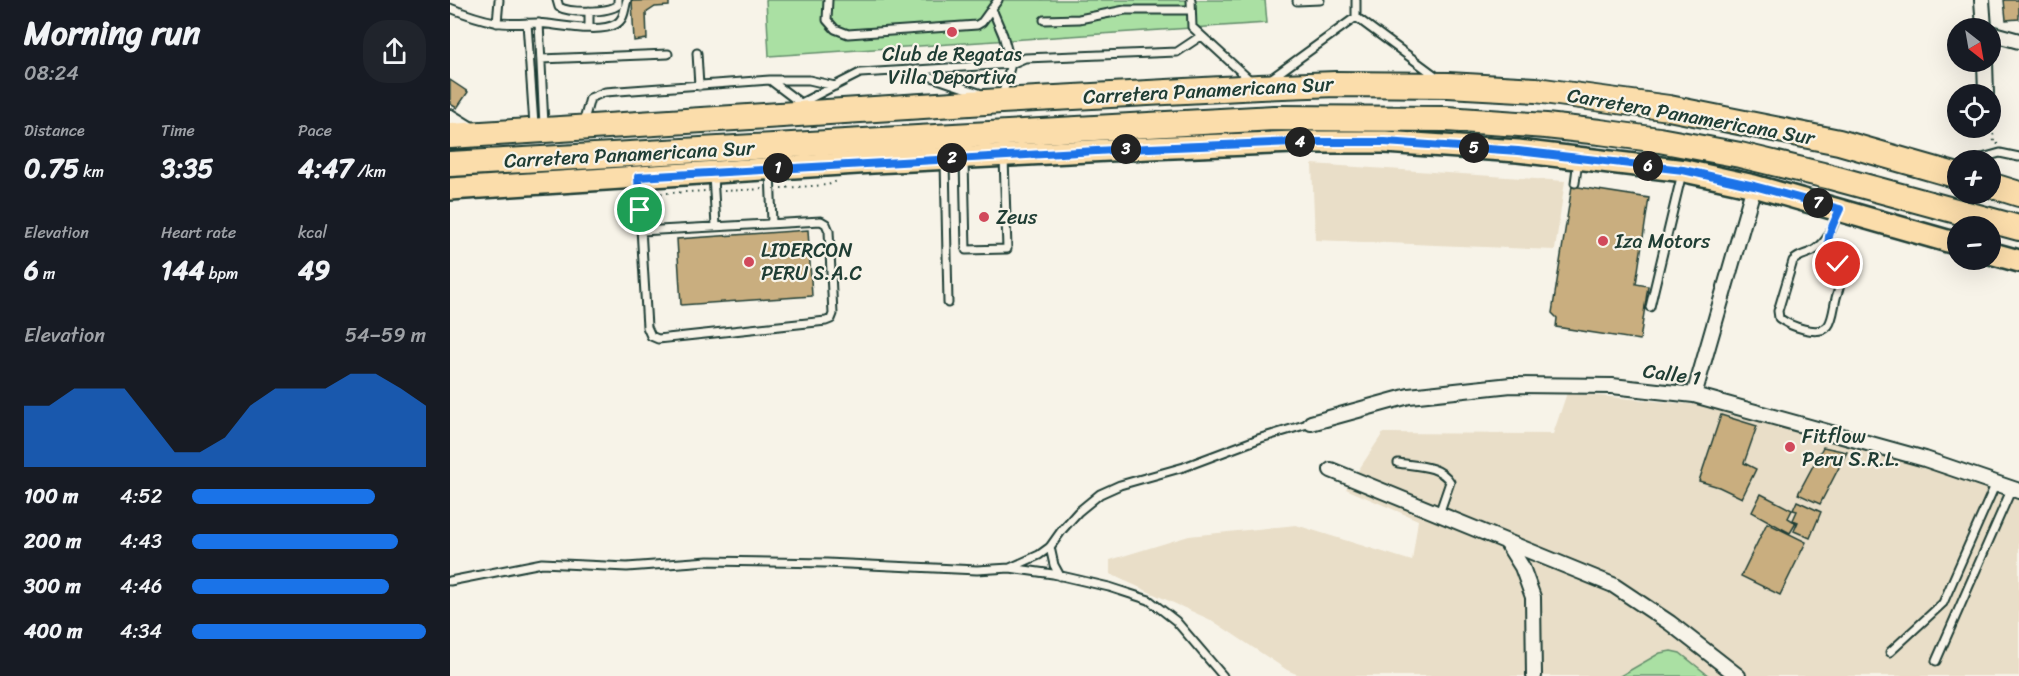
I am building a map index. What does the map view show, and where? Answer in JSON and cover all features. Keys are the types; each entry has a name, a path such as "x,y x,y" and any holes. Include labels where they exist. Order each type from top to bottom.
{"highway":[{"name":"Carretera Panamericana Sur","path":"450,136 779,114 806,108 1001,101 1336,84 1448,86 1536,90 1669,108 1839,142 1947,171"},
{"name":"Carretera Panamericana Sur","path":"450,164 1274,118 1446,119 1589,131 1659,140 1740,155 2019,228"},
{"path":"2001,188 2019,194"}],"main road":[{"path":"450,189 954,158 1295,142 1385,142 1518,151 1683,170 1754,186 1947,240"},
{"path":"2001,256 2019,261"}],"street":[{"path":"1982,0 1983,18"},
{"path":"2001,36 2019,41"},
{"path":"450,117 478,134"},
{"path":"1695,395 1754,186"},
{"name":"Calle 1","path":"1311,423 1409,396 1511,386 1612,386 1695,395 1925,459 2016,489"},
{"path":"1331,470 1613,585 1670,622 1738,676"},
{"path":"1507,543 1522,567 1533,597 1534,676"}],"lane":[{"path":"497,23 499,0"},
{"path":"557,0 559,7 564,9 589,11 614,8 618,5 618,0"},
{"path":"450,8 469,16 497,23 539,23 590,28 613,26 619,22 623,18 627,0"},
{"path":"828,0 827,20 835,29 848,34 977,25 982,22 998,0"},
{"path":"1156,0 1156,9"},
{"path":"1191,0 1192,27 1259,87 1356,16"},
{"path":"1297,1 1320,0"},
{"path":"1356,0 1356,16"},
{"path":"911,70 1001,101 1011,64 1003,35 992,9"},
{"path":"1044,20 1079,19 1125,10 1191,10"},
{"path":"589,11 590,28"},
{"path":"1356,16 1448,86"},
{"path":"527,23 539,130"},
{"path":"539,23 541,59 539,130"},
{"path":"770,80 806,108 835,86 860,73 1011,64 1026,58 1039,57 1177,52 1202,36"},
{"path":"697,53 699,86"},
{"path":"541,59 668,54"},
{"path":"582,128 590,98 605,92 770,80 809,80 835,86"},
{"path":"2001,153 2019,157"},
{"path":"954,158 966,250 1006,249 1004,156"},
{"path":"948,303 954,158"},
{"path":"1575,183 1578,158"},
{"path":"770,169 772,223"},
{"path":"1650,307 1683,170"},
{"path":"712,172 716,226"},
{"path":"638,177 641,231 647,327 651,336 658,339 826,321 833,314 829,231 826,224 821,221 641,231"},
{"path":"1827,240 1841,272 1829,324 1821,330 1814,330 1785,323 1779,318 1778,310 1793,261 1800,255 1811,252 1827,240 1840,209"},
{"path":"1010,568 1039,555 1050,547 1078,512 1100,494 1120,484 1184,467 1261,438 1311,423"},
{"path":"1398,463 1441,471 1447,476 1450,482 1439,514"},
{"path":"1890,652 1943,603 1995,483"},
{"path":"1936,661 2016,489"},
{"path":"1050,547 1054,565 1060,576"},
{"path":"450,581 542,563 627,567 708,561 827,563 977,570 1010,568 1109,587 1149,600 1176,621 1223,676"}],"path":[{"path":"1994,138 1994,142 2002,145"}],"shaded area":[{"path":"1312,164 1565,181 1555,250 1315,240"},
{"path":"1567,393 1721,407 1918,462 2019,500 2019,676 1301,676 1287,670 1213,621 1110,574 1110,560 1189,536 1296,525 1412,561 1418,520 1346,489 1383,433 1553,434"}],"green space":[{"name":"Club de Regatas Villa Deportiva","path":"766,0 1265,0 1267,23 769,56"},
{"path":"1671,651 1680,653 1709,676 1620,676 1660,653"}],"building":[{"path":"669,0 669,6 655,7 646,13 647,39 634,41 632,1"},
{"path":"2004,0 2019,0 2019,19 2006,20"},
{"path":"450,80 468,92 457,108 450,104"},
{"name":"Iza Motors","path":"1572,186 1649,198 1636,284 1648,286 1640,340 1556,327 1557,318 1552,313"},
{"path":"808,230 812,296 681,305 677,239"},
{"path":"1721,415 1757,426 1744,463 1756,469 1742,498 1699,481"},
{"path":"1823,447 1847,452 1820,504 1798,494"},
{"path":"1761,494 1792,510 1788,518 1796,523 1790,533 1752,512"},
{"path":"1797,501 1821,512 1810,538 1794,531 1798,522 1793,520 1797,511 1793,510"},
{"path":"1767,523 1806,542 1780,595 1741,576"}],"place":[{"name":"Club de Regatas Villa Deportiva","path":"952,32"},
{"name":"Zeus","path":"984,217"},
{"name":"Iza Motors","path":"1603,241"},
{"name":"LIDERCON PERU S.A.C","path":"749,262"},
{"name":"Fitflow Peru S.R.L.","path":"1790,447"}],"route":[{"path":"640,210 638,177 1149,148 1295,142 1385,142 1518,151 1683,170 1840,209 1827,240 1838,264"}]}
